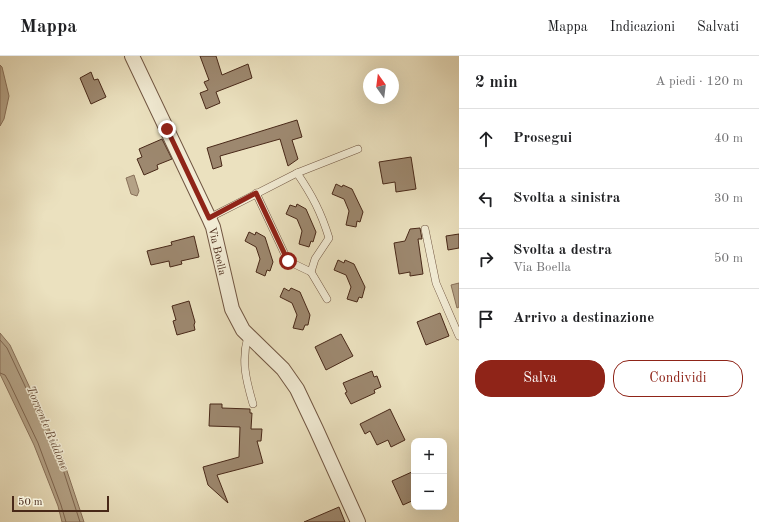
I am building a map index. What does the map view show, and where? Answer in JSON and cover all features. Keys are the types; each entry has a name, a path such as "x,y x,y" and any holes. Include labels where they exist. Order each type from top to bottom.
{"street":[{"name":"Via Boella","path":"132,56 213,227 232,309 243,330 283,369 296,390 319,436 358,522"}],"lane":[{"path":"209,218 297,172 358,149"},
{"path":"297,172 311,193 322,215 330,238 315,259 311,272"},
{"path":"256,193 288,261 311,272 326,299"},
{"path":"425,229 436,283 459,336"},
{"path":"248,336 245,348 244,365 252,404"}],"water":[{"path":"0,65 2,67 9,96 4,119 0,126"},
{"path":"134,175 139,191 137,196 131,194 126,178"},
{"path":"459,283 459,307 457,308 451,285"},
{"name":"Torrente Riddone","path":"0,333 10,345 63,459 84,522 62,522 58,506 34,445 0,374"}],"building":[{"path":"200,56 216,56 222,75 248,64 252,78 216,92 220,103 206,109 200,93 208,90 204,82 209,80"},
{"path":"91,72 94,80 98,79 106,97 91,104 80,78"},
{"path":"297,120 302,137 292,140 298,159 288,166 280,139 220,156 222,166 213,169 207,148"},
{"path":"162,139 172,159 157,165 158,169 144,175 137,159 142,157 139,149"},
{"path":"411,157 416,189 396,192 395,182 383,184 379,162"},
{"path":"336,184 352,189 363,212 360,222 357,221 356,227 346,225 349,211 344,199 332,194"},
{"path":"297,204 306,209 316,232 313,242 311,241 309,247 299,244 302,231 297,219 286,214 290,205 296,207"},
{"path":"420,228 422,239 418,239 423,274 410,276 410,272 399,274 394,243 405,241 410,229"},
{"path":"249,232 255,235 256,232 265,237 273,262 270,271 267,270 265,276 256,272 260,259 256,247 245,241"},
{"path":"459,234 459,248 448,250 446,236"},
{"path":"194,236 199,257 181,261 182,264 170,267 169,261 151,265 147,251 172,245 171,242"},
{"path":"338,260 344,263 345,260 354,264 365,287 362,298 359,297 357,302 347,299 351,287 346,275 334,270"},
{"path":"284,288 289,291 291,288 300,292 310,315 308,325 305,325 303,330 293,328 297,315 292,303 280,297"},
{"path":"189,301 195,322 195,330 177,335 173,321 176,320 172,306"},
{"path":"440,313 449,336 426,345 417,322"},
{"path":"341,334 353,356 326,370 315,347"},
{"path":"372,371 374,377 377,376 381,387 374,390 375,393 351,404 345,393 347,392 343,383"},
{"path":"210,404 222,404 222,408 250,409 250,413 252,413 251,429 262,429 261,441 257,441 263,463 217,475 228,503 208,485 203,467 239,457 240,427 209,426"},
{"path":"390,409 405,440 391,447 388,440 377,445 370,431 365,434 360,424"},
{"path":"411,472 411,501 403,505 392,481"},
{"path":"339,507 345,522 304,522"}],"route":[{"path":"167,129 209,218 256,193 288,261"}]}
